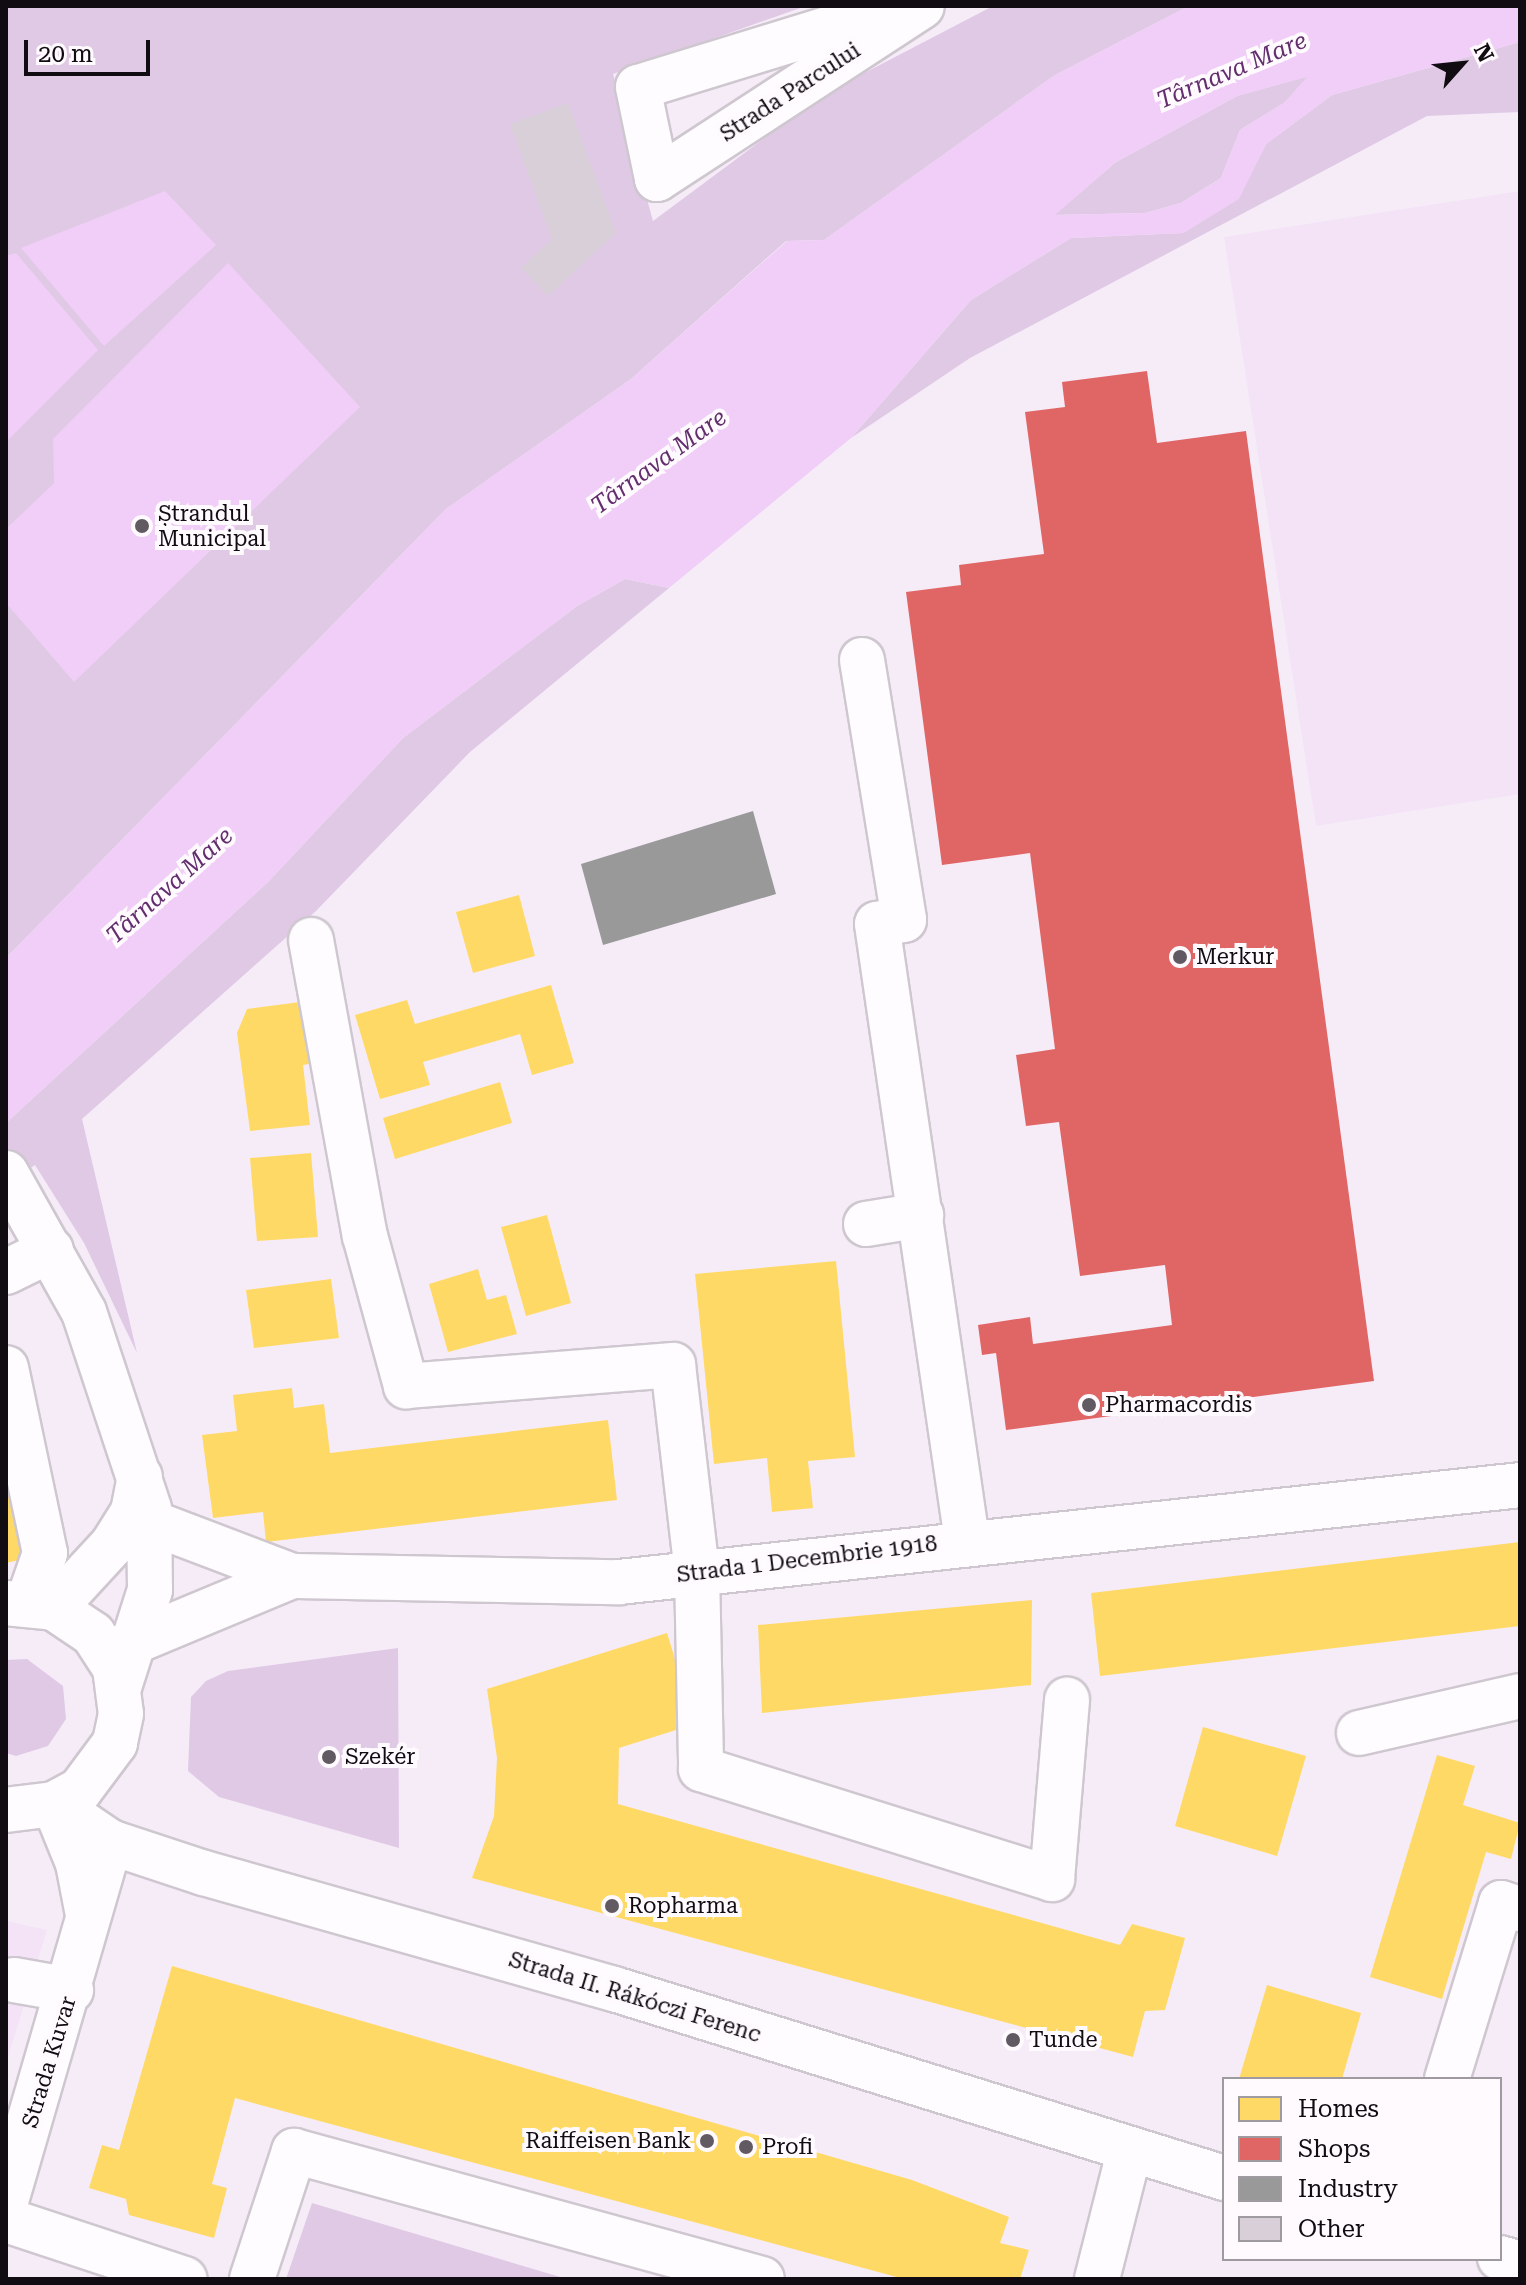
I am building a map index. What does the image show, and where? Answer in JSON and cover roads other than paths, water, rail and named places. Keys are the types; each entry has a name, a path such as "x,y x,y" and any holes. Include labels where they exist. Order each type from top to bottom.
{"main road":[{"name":"Strada Parcului","path":"902,6 638,87 657,179 922,6"},
{"path":"862,660 904,920 877,924 967,1540"},
{"path":"311,940 365,1236 406,1386 673,1365 697,1571 701,1769 1052,1879 1067,1700"},
{"path":"6,1810 54,1804 80,1790 115,1743 120,1660 150,1590 150,1522 140,1475 84,1312 12,1182"},
{"path":"866,1224 921,1215"},
{"path":"6,1272 51,1250"},
{"path":"6,1368 24,1499 44,1573 29,1605"},
{"path":"29,1605 113,1544 133,1512 140,1475"},
{"name":"Strada 1 Decembrie 1918","path":"120,1660 292,1576 619,1582 967,1540 1520,1485"},
{"path":"150,1522 228,1558 292,1576"},
{"path":"29,1605 84,1626 120,1660"},
{"path":"1359,1733 1520,1696"},
{"name":"Strada II. Rákóczi Ferenc","path":"54,1804 110,1842 1222,2177"},
{"name":"Strada Kuvar","path":"54,1804 78,1863 90,1921"},
{"name":"Strada Kuvar","path":"6,2201 71,1990 110,1842"},
{"path":"1448,2077 1501,1903 1520,1909"},
{"path":"14,1980 71,1990"},
{"path":"1097,2279 1130,2149"},
{"path":"252,2279 294,2151 762,2279"},
{"path":"6,2220 184,2279"}],"water":[{"name":"Târnava Mare","path":"1189,6 1520,6 1520,42 1332,95 1266,144 1239,199 1183,233 1071,238 971,300 851,438 669,588 625,579 577,606 403,738 268,882 6,1123 6,958 446,509 631,379 787,241 824,240 1055,75","holes":["1307,77 1284,103 1240,130 1221,178 1181,203 1145,213 1055,215 1116,162 1237,96"]},
{"path":"165,191 216,245 104,346 21,248"},
{"path":"16,253 98,350 6,442 6,256"},
{"path":"228,263 360,407 74,682 6,603 6,529 54,483 53,439"}],"place":[{"name":"Ștrandul Municipal","path":"142,526"},
{"name":"Merkur","path":"1180,957"},
{"name":"Pharmacordis","path":"1089,1405"},
{"name":"Szekér","path":"329,1757"},
{"name":"Ropharma","path":"612,1906"},
{"name":"Tunde","path":"1013,2040"},
{"name":"Raiffeisen Bank","path":"707,2141"},
{"name":"Profi","path":"746,2147"}]}
